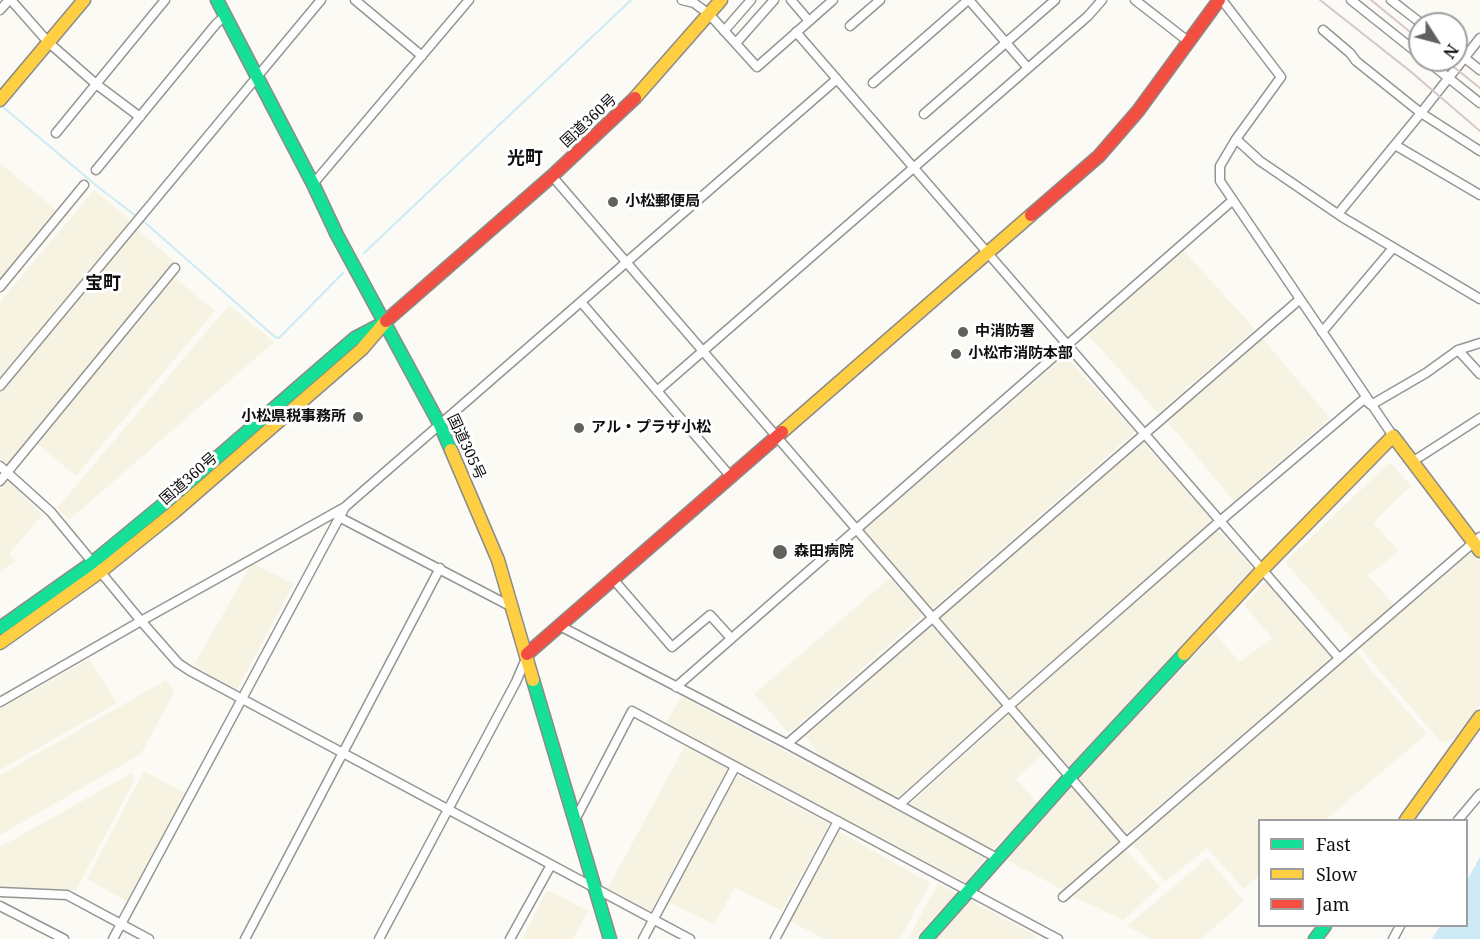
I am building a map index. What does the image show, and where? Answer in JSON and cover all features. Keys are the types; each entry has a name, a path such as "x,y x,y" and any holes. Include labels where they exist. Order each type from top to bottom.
{"main road":[{"path":"0,100 84,0"},
{"name":"国道305号","path":"217,0 384,323 440,425 498,560 610,939"},
{"name":"国道360号","path":"0,628 96,567 172,514 353,357 384,323 552,176 629,105 721,0"},
{"path":"527,654 1099,156 1122,132 1221,0"},
{"path":"926,939 1070,777 1262,570 1393,436 1478,544"},
{"name":"国道360号","path":"0,643 96,567"},
{"path":"1407,819 1480,717"},
{"path":"1314,939 1324,927"}],"street":[{"path":"0,10 10,0 48,42 96,84 140,117"},
{"path":"56,133 165,0"},
{"path":"0,386 321,0"},
{"path":"355,0 422,56"},
{"path":"313,184 469,0"},
{"path":"682,0 694,3 708,14 757,67 833,0"},
{"path":"724,30 751,0"},
{"path":"736,43 774,0"},
{"path":"791,0 809,21"},
{"path":"850,26 880,0"},
{"path":"873,82 968,0 1028,68"},
{"path":"924,114 1055,0"},
{"path":"657,391 1088,16 1102,0"},
{"path":"1135,0 1189,42"},
{"path":"1221,0 1281,77 1236,139 1220,166 1220,181 1393,436"},
{"path":"1351,0 1408,45"},
{"path":"1391,0 1408,13"},
{"path":"96,170 225,16"},
{"path":"1323,30 1356,61 1421,113 1480,152"},
{"path":"796,32 1339,658"},
{"path":"1468,53 1480,38"},
{"path":"1441,72 1480,103"},
{"path":"1338,214 1454,72"},
{"path":"0,702 345,507 837,79"},
{"path":"1236,139 1260,161 1338,214 1480,299"},
{"path":"1395,145 1480,195"},
{"path":"552,176 1126,842"},
{"path":"0,287 84,185"},
{"path":"676,687 1233,200"},
{"path":"1322,332 1393,248"},
{"path":"0,481 176,268"},
{"path":"787,744 1299,300"},
{"path":"580,302 731,477"},
{"path":"1371,405 1426,373 1458,350 1480,343"},
{"path":"1458,350 1480,374"},
{"path":"900,804 1220,521 1364,399 1371,405"},
{"path":"1412,462 1480,418"},
{"path":"0,466 51,512 178,663 342,754 595,886 690,939"},
{"path":"113,939 240,698 345,507"},
{"path":"339,517 440,568 512,608"},
{"path":"1063,897 1339,658 1478,544"},
{"path":"245,939 440,568"},
{"path":"613,579 672,647 710,615 731,638"},
{"path":"560,626 787,744 997,858"},
{"path":"379,939 516,682 527,654"},
{"path":"574,821 633,711 971,891 1043,935 1058,939"},
{"path":"643,939 735,767"},
{"path":"1459,819 1480,794"},
{"path":"775,939 838,821"},
{"path":"510,939 551,864"},
{"path":"0,892 68,895 149,939"},
{"path":"0,906 64,939"}],"shaded area":[{"path":"0,163 59,212 0,284"},
{"path":"94,190 132,222 0,380 0,302"},
{"path":"137,229 176,263 8,465 0,458 0,393"},
{"path":"1183,250 1255,329 1158,413 1088,335"},
{"path":"175,278 215,311 76,476 36,443"},
{"path":"229,305 274,342 69,520 57,508"},
{"path":"1262,338 1330,418 1234,501 1166,420"},
{"path":"1065,356 1135,432 931,610 862,532"},
{"path":"1142,441 1213,521 1008,699 938,618"},
{"path":"1390,462 1411,486 1373,523 1399,551 1368,576 1395,605 1353,640 1285,562"},
{"path":"7,478 42,515 9,554 15,561 0,572 0,485"},
{"path":"1218,530 1255,571 1070,768 1016,706"},
{"path":"1473,551 1480,561 1480,705 1456,737 1442,743 1359,647"},
{"path":"252,563 294,584 236,691 193,667"},
{"path":"890,578 924,614 789,733 754,694"},
{"path":"1266,581 1332,657 1124,835 1078,779 1215,634 1240,662 1272,638 1244,605"},
{"path":"932,625 1003,705 895,800 826,762 805,736"},
{"path":"1355,651 1427,734 1326,819 1258,819 1258,877 1244,889 1207,848 1165,882 1133,844"},
{"path":"89,659 117,703 0,770 0,709"},
{"path":"166,680 174,692 141,754 0,835 0,775"},
{"path":"682,697 986,857 965,882 664,725"},
{"path":"1009,714 1043,754 1016,779 1038,803 993,850 908,806"},
{"path":"685,746 728,769 651,911 608,888"},
{"path":"144,771 187,794 128,902 87,879"},
{"path":"132,773 135,779 76,890 0,887 0,847"},
{"path":"737,775 829,824 782,911 735,888 714,924 669,902"},
{"path":"1073,786 1120,840 1063,890 1005,859"},
{"path":"838,831 930,883 900,939 825,939 790,921"},
{"path":"1126,850 1160,887 1123,920 1073,896"},
{"path":"1207,858 1244,901 1201,939 1151,939 1127,926"},
{"path":"938,883 957,894 914,939 908,939"},
{"path":"547,890 588,911 573,939 522,939"},
{"path":"966,898 1036,936 1034,939 931,939"}],"water":[{"path":"1480,857 1480,939 1432,939 1439,927 1468,927 1468,878"}],"waterway":[{"path":"364,253 631,0"},
{"path":"3,107 136,216"},
{"path":"142,220 275,337 279,338 343,273"}],"railway":[{"path":"1320,0 1410,71 1480,131"},
{"path":"1371,0 1408,30"},
{"path":"1460,72 1480,88"}],"traffic: fast":[{"path":"217,0 313,184 337,235 440,425 451,450"},
{"path":"0,628 92,563 355,338 378,326"},
{"path":"926,939 1070,777 1184,654"},
{"path":"533,680 610,939"},
{"path":"1315,939 1324,927"}],"traffic: slow":[{"path":"0,100 84,0"},
{"path":"635,98 721,0"},
{"path":"782,432 1031,215"},
{"path":"0,643 100,572 172,514 362,349 386,321"},
{"path":"1184,654 1262,570 1393,436 1480,551"},
{"path":"451,450 498,560 533,680"},
{"path":"1407,819 1480,717"}],"traffic: jam":[{"path":"1031,215 1099,156 1138,111 1219,0"},
{"path":"386,321 552,176 635,98"},
{"path":"527,654 782,432"}],"place":[{"name":"小松郵便局","path":"613,202"},
{"name":"中消防署","path":"963,332"},
{"name":"小松市消防本部","path":"956,354"},
{"name":"小松県税事務所","path":"358,417"},
{"name":"アル・プラザ小松","path":"579,428"},
{"name":"森田病院","path":"780,552"}],"district":[{"name":"光町","path":"525,159"},
{"name":"宝町","path":"103,284"}]}
